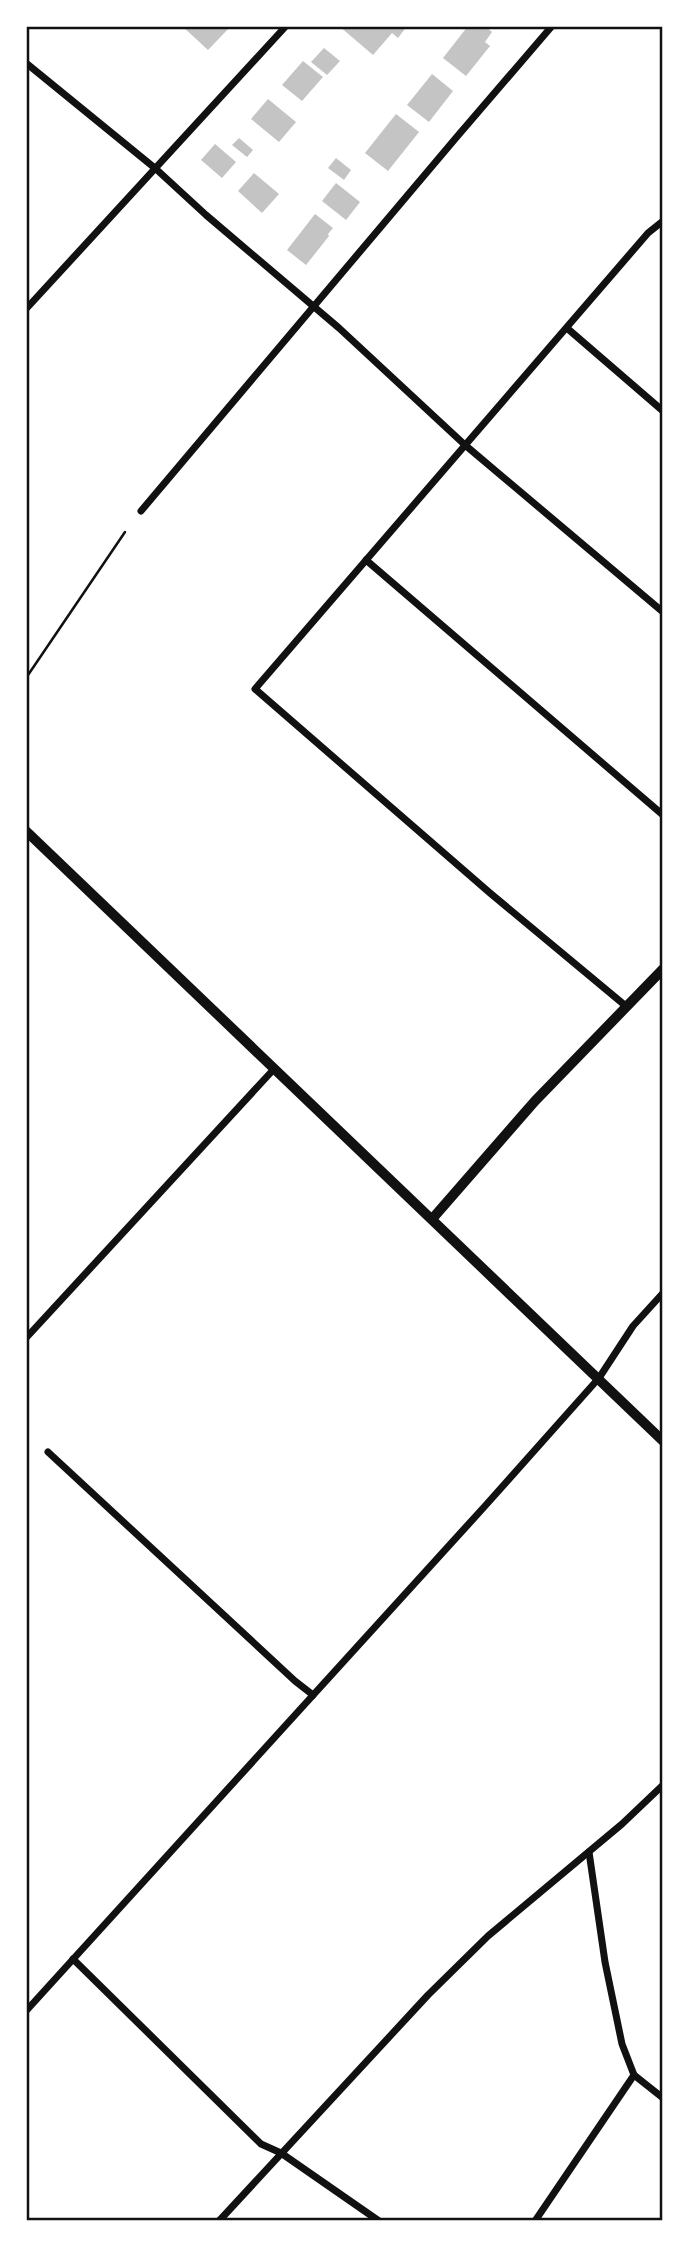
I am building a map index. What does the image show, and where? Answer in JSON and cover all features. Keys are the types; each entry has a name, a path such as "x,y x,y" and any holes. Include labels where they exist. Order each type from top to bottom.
{"street":[{"path":"26,309 286,26"},
{"path":"141,511 552,26"},
{"path":"26,63 156,169 313,306 465,445 663,612"},
{"path":"627,1007 490,893 255,689 648,233 663,221"},
{"path":"568,329 663,411"},
{"path":"366,560 663,816"},
{"path":"26,831 663,1441"},
{"path":"433,1218 535,1101 663,970"},
{"path":"26,1338 274,1069"},
{"path":"26,2011 258,1758 599,1378 633,1326 663,1293"},
{"path":"48,1452 313,1695"},
{"path":"219,2221 428,1995 488,1936 663,1786"},
{"path":"589,1852 622,2044 634,2075 663,2098"},
{"path":"73,1959 261,2144 281,2153 379,2221"},
{"path":"535,2221 634,2075"}],"path":[{"path":"26,678 125,532"}],"building":[{"path":"182,26 231,26 208,50"},
{"path":"339,26 407,26 398,38 392,33 373,55"},
{"path":"468,26 485,26 492,32 485,42 490,46 466,76 443,58"},
{"path":"324,48 340,61 327,75 311,62"},
{"path":"303,61 323,77 302,101 282,85"},
{"path":"432,74 453,91 429,122 407,105"},
{"path":"268,99 296,122 279,142 251,119"},
{"path":"396,114 419,132 388,171 365,153"},
{"path":"239,138 253,150 247,157 232,145"},
{"path":"215,144 236,162 222,178 201,160"},
{"path":"336,158 351,170 344,180 328,168"},
{"path":"254,173 279,194 262,213 238,191"},
{"path":"336,183 360,202 346,220 322,201"},
{"path":"315,214 333,228 306,265 287,250"}]}
